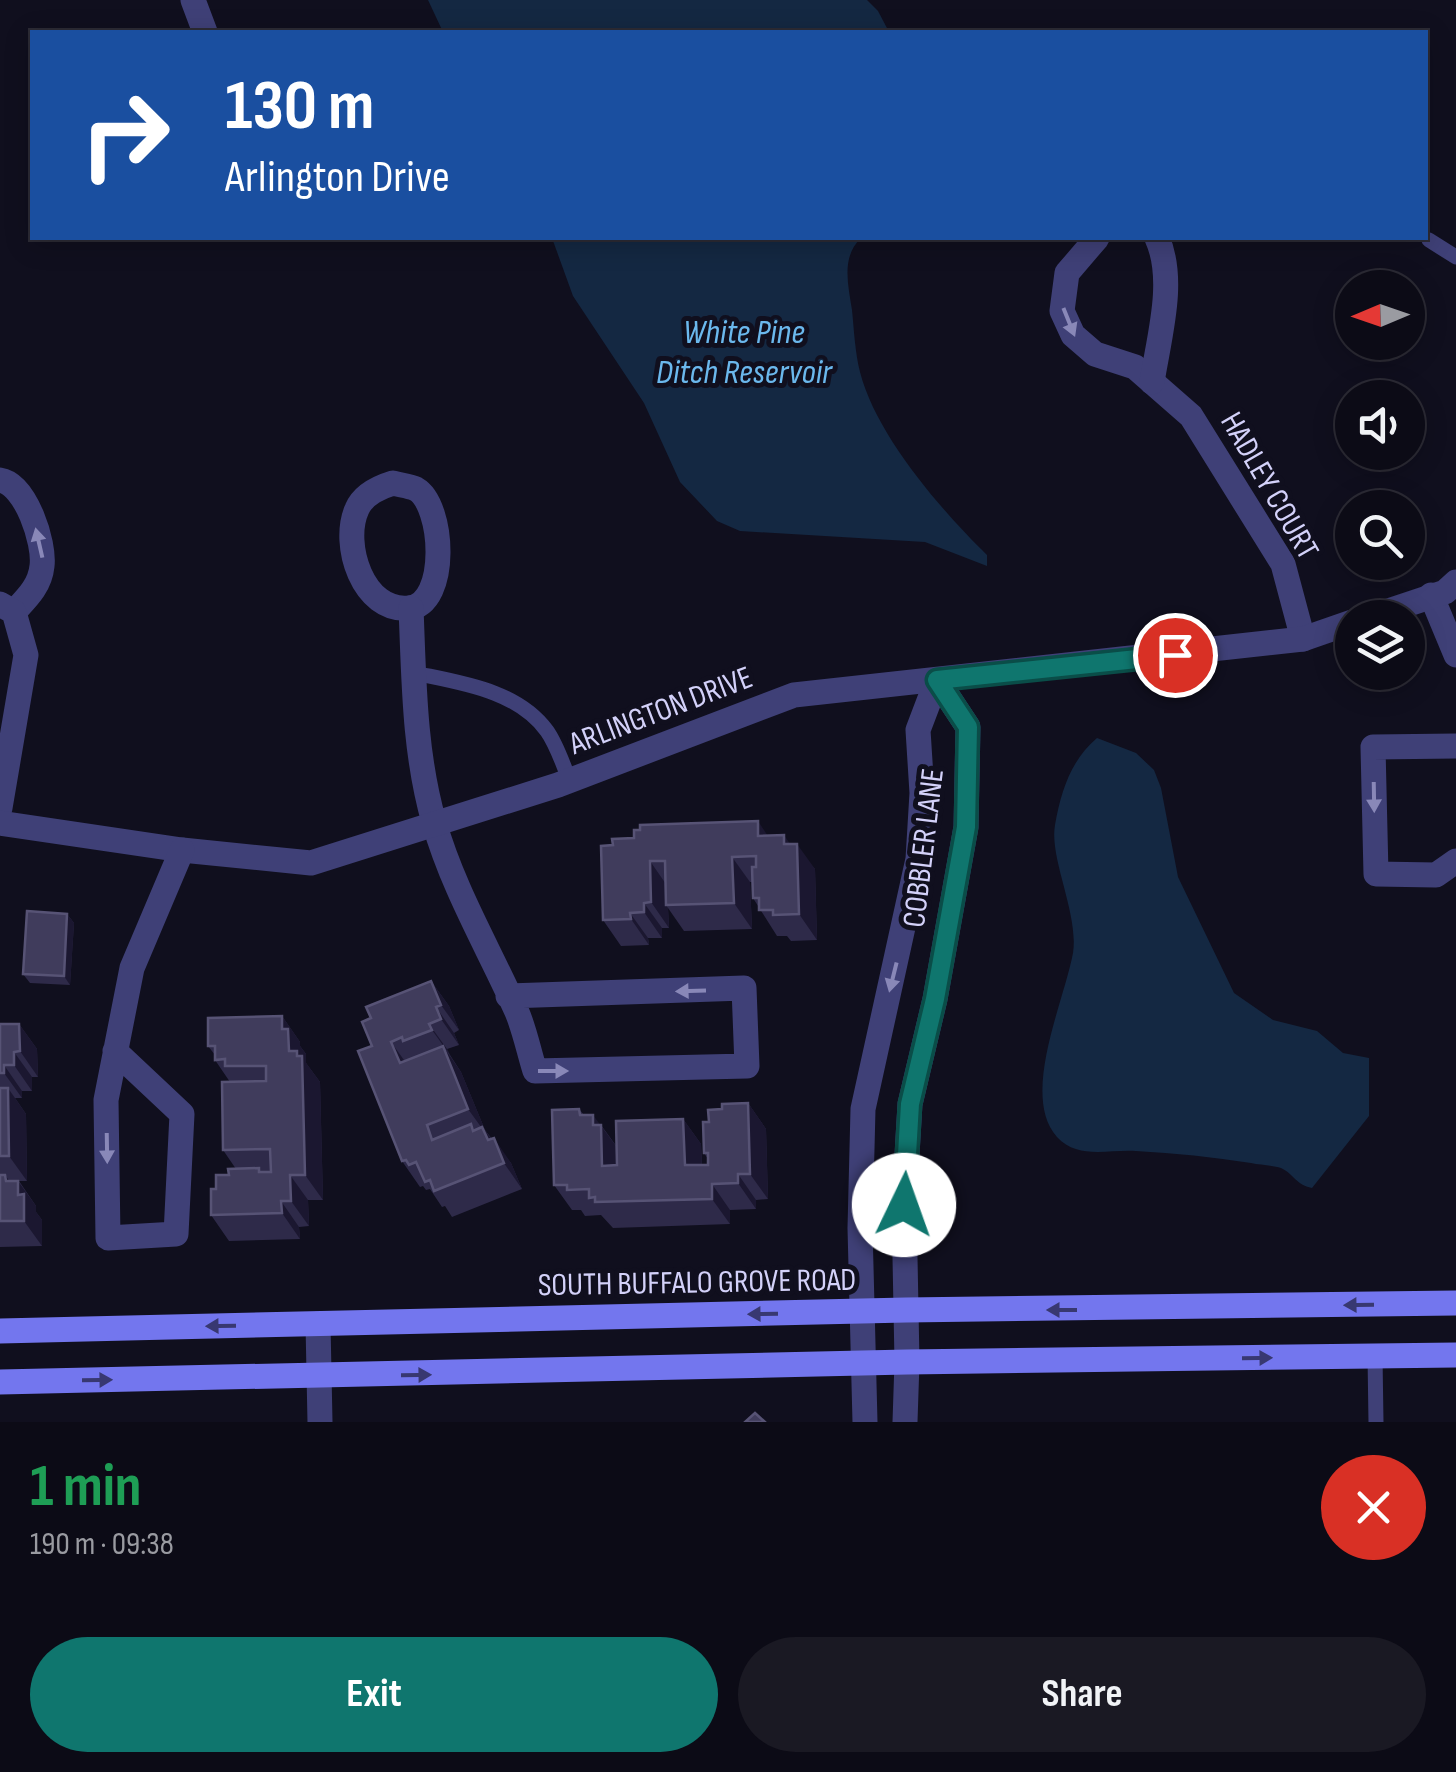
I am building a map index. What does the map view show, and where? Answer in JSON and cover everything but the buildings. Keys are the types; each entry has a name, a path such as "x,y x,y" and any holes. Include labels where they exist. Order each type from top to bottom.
{"main road":[{"name":"SOUTH BUFFALO GROVE ROAD","path":"0,1331 318,1324 861,1324 1456,1303"},
{"path":"0,1382 908,1362 1456,1355"}],"street":[{"path":"193,0 204,30"},
{"name":"HADLEY COURT","path":"1095,240 1068,272 1062,311 1073,335 1095,354 1135,367 1192,416 1282,564 1304,639"},
{"path":"1152,382 1164,300 1164,258 1157,240"},
{"path":"0,480 8,481 22,495 37,531 43,563 36,586 7,608 26,655 0,808"},
{"path":"393,483 418,490 432,509 437,540 434,587 427,599 411,608 387,604 369,591 358,569 352,529 358,506 377,488 393,483"},
{"path":"1417,600 1445,592 1456,582"},
{"path":"1431,595 1456,654"},
{"path":"411,608 419,757 435,824 478,934 508,996 518,1015 535,1071 747,1066 744,988 508,996"},
{"name":"ARLINGTON DRIVE","path":"0,823 182,850 311,863 570,781 794,695 1304,639 1335,628"},
{"name":"COBBLER LANE","path":"905,1422 908,1362 904,1205 910,1104 935,999 966,827 968,727 937,680"},
{"name":"COBBLER LANE","path":"865,1422 861,1324 863,1109 918,858 922,793 918,730 937,680"},
{"path":"1456,746 1373,748 1376,874 1436,874 1456,861"},
{"path":"115,1051 182,1114 176,1234 108,1238 106,1100 115,1051 132,968 182,850"},
{"path":"318,1324 320,1422"}],"lane":[{"path":"1429,240 1456,257"},
{"path":"414,673 467,684 507,698 530,712 549,734 570,781"},
{"path":"1375,1356 1376,1422"}],"water":[{"path":"428,0 867,0 888,30 442,30"},
{"name":"White Pine Ditch Reservoir","path":"553,240 859,240 848,262 848,281 857,357 868,396 895,446 931,494 987,555 987,566 925,542 740,531 717,521 680,482 644,403 573,296"},
{"path":"1097,738 1136,753 1154,770 1178,877 1234,993 1273,1020 1317,1031 1343,1053 1369,1058 1369,1116 1312,1188 1274,1166 1180,1154 1074,1149 1057,1137 1047,1119 1043,1074 1074,938 1056,853 1055,825 1068,777"}],"route":[{"path":"904,1205 910,1104 935,999 966,827 968,727 937,680 1175,655"}]}
